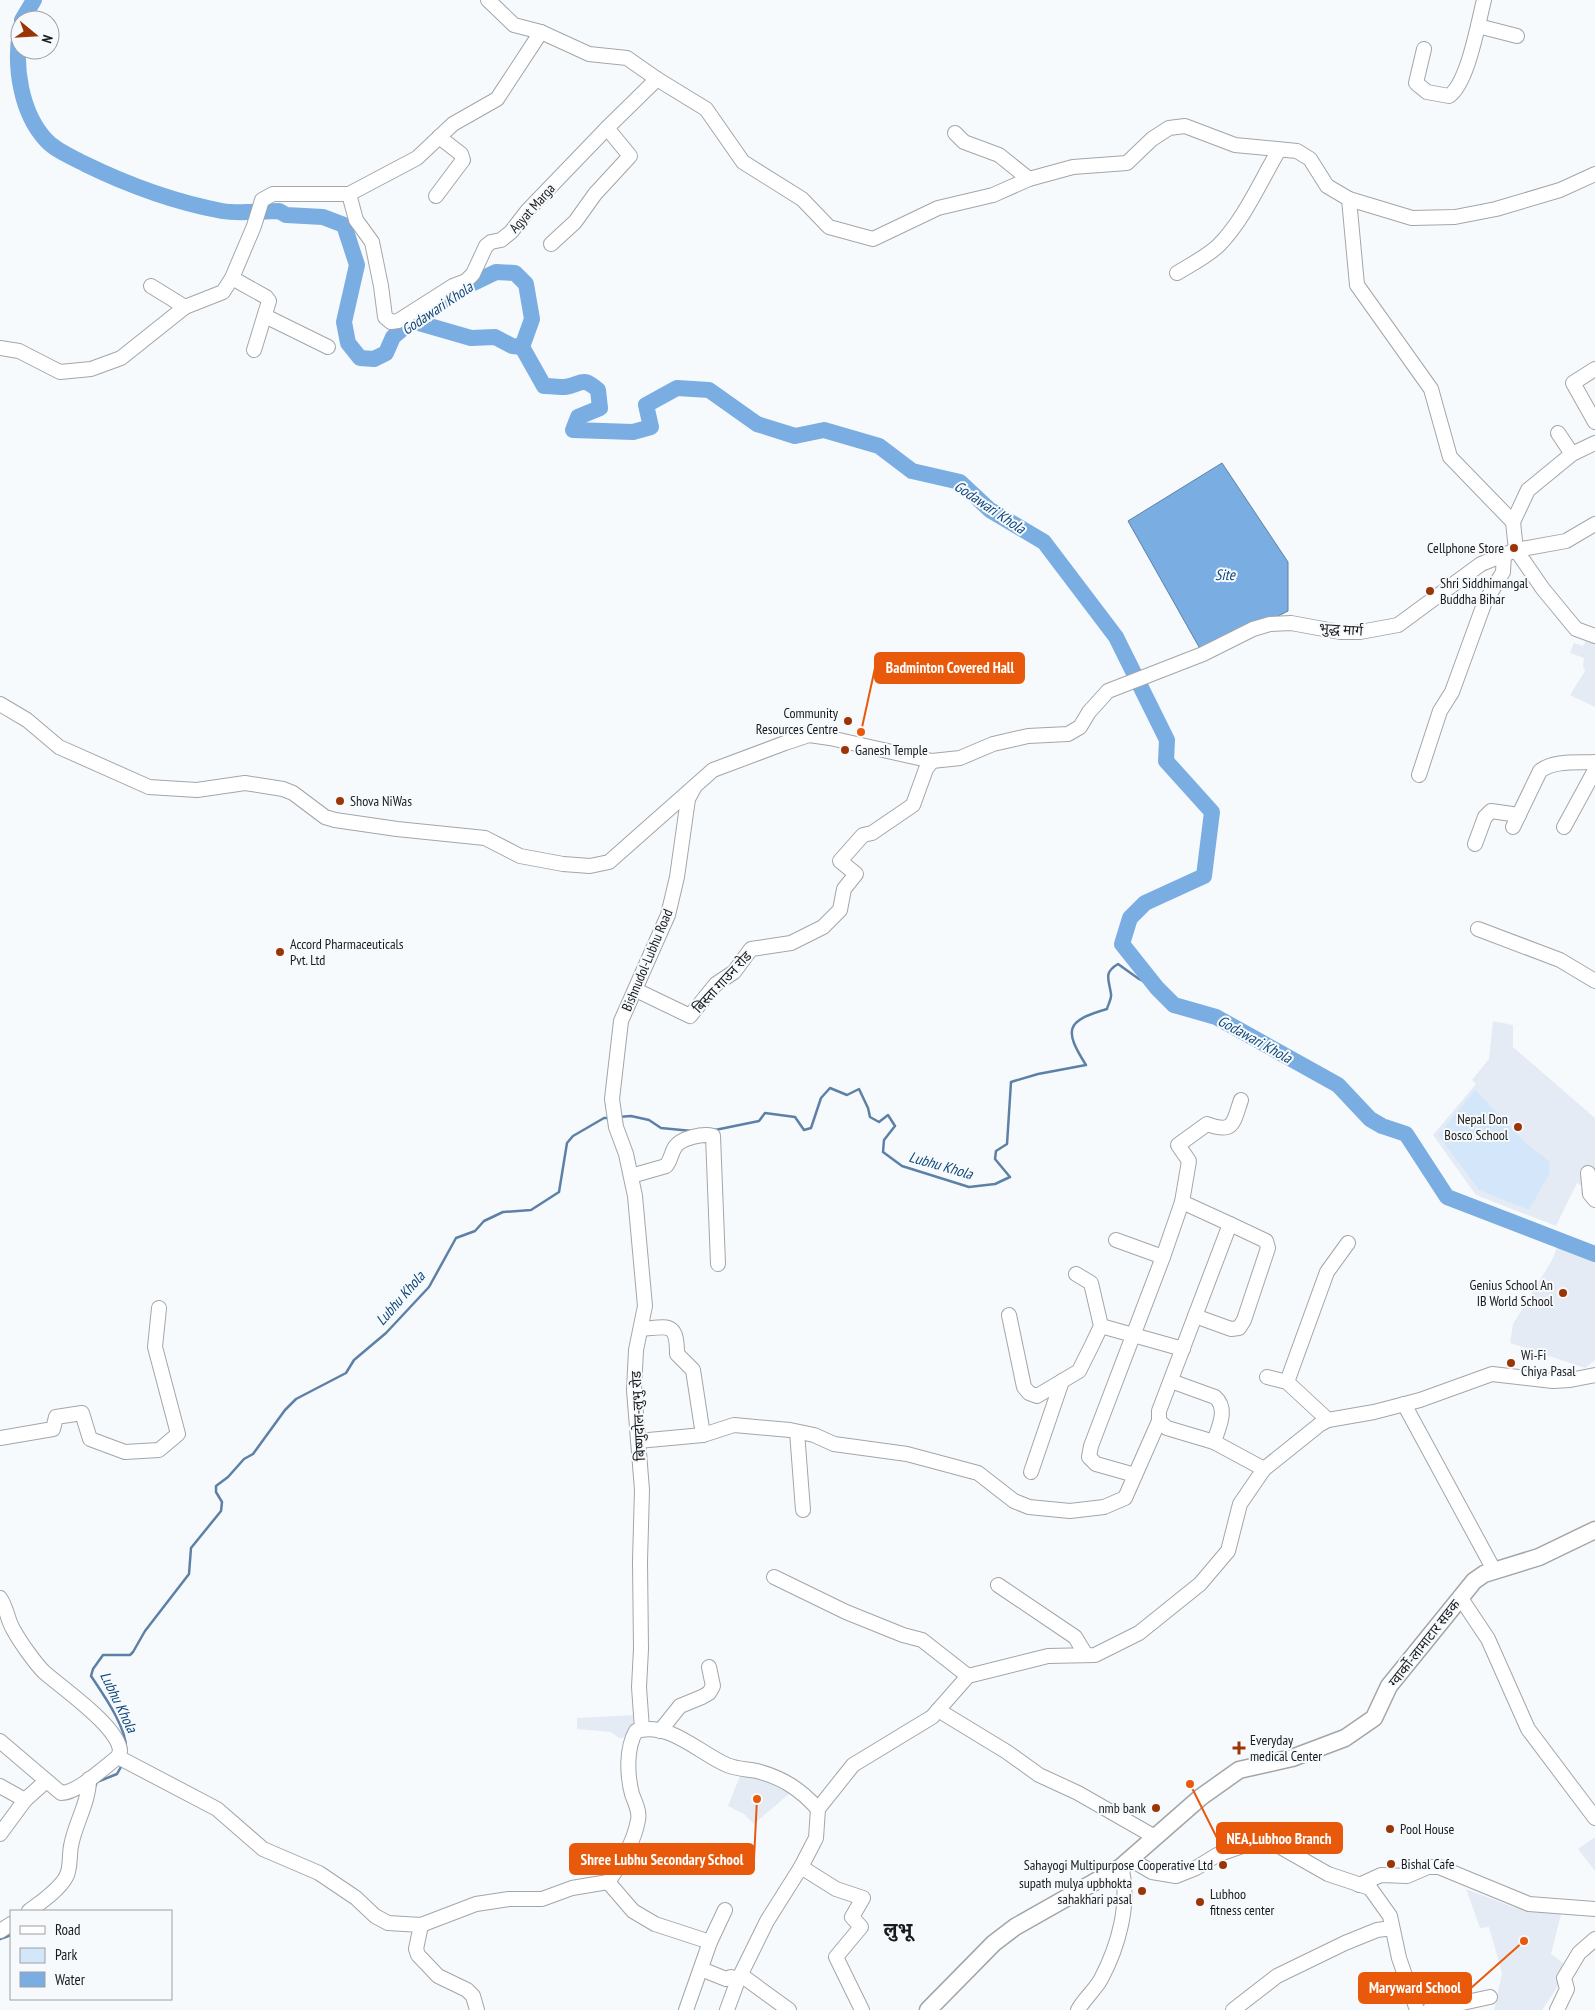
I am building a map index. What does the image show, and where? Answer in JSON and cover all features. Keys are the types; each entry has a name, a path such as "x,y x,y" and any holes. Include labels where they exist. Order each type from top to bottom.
{"main road":[{"name":"ग्वार्को-लामाटार सडक","path":"928,2010 994,1943 1015,1928 1121,1868 1201,1797 1239,1770 1292,1758 1327,1745 1345,1738 1374,1718 1389,1686 1474,1581 1494,1570 1539,1557 1595,1530"}],"street":[{"path":"488,0 514,25 541,32 589,54 627,58 657,80 706,109 743,162 802,199 829,227 873,239 938,208 993,195 1029,179 1074,167 1127,163 1152,140 1169,128 1185,126 1235,145 1297,151 1310,159 1328,186 1349,199 1412,218 1454,217 1514,204 1560,190 1595,174"},
{"path":"1424,49 1416,83 1427,92 1449,96 1454,93 1462,80 1484,0"},
{"path":"1478,26 1518,36"},
{"path":"0,348 19,351 60,372 91,369 121,358 185,307 223,292 232,278 254,226 258,207 262,200 273,194 349,194 417,158 453,124 497,99 541,32"},
{"name":"Agyat Marga","path":"349,194 356,220 372,242 385,317 391,322 398,321 453,286 466,281 473,274 486,246 501,240 511,232 528,210 607,128 657,80"},
{"path":"551,244 575,222 595,194 630,156 607,128"},
{"path":"955,133 964,142 999,154 1029,179"},
{"path":"436,196 462,160 461,154 439,137"},
{"path":"1177,273 1218,246 1250,205 1257,188 1279,150"},
{"path":"1349,199 1357,285 1431,389 1450,457 1514,522"},
{"path":"232,278 266,297 269,301 254,350"},
{"path":"151,286 185,307"},
{"path":"265,316 328,347"},
{"path":"1595,369 1573,383 1595,422"},
{"path":"1558,433 1572,454"},
{"path":"1419,775 1440,711 1458,678 1484,604 1503,572 1510,552 1514,522 1528,490 1572,454 1595,443"},
{"name":"भुद्ध मार्ग","path":"932,761 960,758 994,744 1028,736 1068,734 1080,727 1088,712 1109,690 1186,660 1253,629 1270,624 1291,623 1340,632 1360,632 1398,625 1480,564 1510,552 1566,541 1595,524"},
{"path":"1510,552 1576,629 1595,636"},
{"path":"0,704 28,720 59,747 149,787 197,790 245,783 283,789 293,793 325,817 397,829 485,838 520,856 563,864 590,866 609,862 646,827 713,770 809,736 881,748 932,761"},
{"name":"बिस्ता गाउन रोड","path":"636,990 690,1016 716,984 734,972 751,949 790,943 823,927 840,910 844,889 856,874 840,860 863,835 872,833 912,805 926,770 932,761"},
{"path":"1475,844 1485,817 1491,811 1516,821 1540,771 1546,766 1595,762"},
{"path":"1564,826 1595,770"},
{"name":"Bishnudol-Lubhu Road","path":"613,1108 612,1099 621,1021 668,914 677,877 688,798 696,786"},
{"path":"1478,929 1560,960 1595,981"},
{"path":"1135,1475 1096,1464 1089,1457 1182,1202 1189,1161 1178,1144 1207,1124 1219,1129 1227,1128 1233,1123 1241,1100"},
{"name":"बिष्णुदोल-लुभु रोड","path":"613,1108 616,1127 635,1196 645,1306 636,1350 634,1390 642,1490 639,1687 642,1729"},
{"path":"631,1176 666,1166 670,1161 674,1148 680,1141 709,1134 713,1136 718,1264"},
{"path":"1588,1173 1590,1194 1595,1200"},
{"path":"1182,1202 1266,1241 1268,1248 1244,1320 1239,1328 1231,1329 1195,1316"},
{"path":"638,1441 703,1435 734,1425 797,1432 814,1435 834,1444 907,1454 978,1473 1014,1501 1029,1507 1070,1511 1104,1507 1125,1498 1159,1421 1159,1411 1230,1224"},
{"path":"1116,1240 1163,1257"},
{"path":"1286,1382 1327,1272 1348,1243"},
{"path":"1009,1314 1024,1387 1029,1393 1037,1396 1079,1370 1101,1326 1091,1283 1076,1274"},
{"path":"0,1438 52,1429 56,1416 82,1413 90,1439 125,1452 159,1450 178,1434 154,1346 159,1308"},
{"path":"1101,1326 1183,1349"},
{"path":"641,1329 666,1327 673,1330 678,1337 678,1354 694,1370 703,1435"},
{"path":"728,2010 740,1977 767,1921 801,1867 816,1838 818,1809 853,1765 932,1717 968,1676 1048,1656 1096,1655 1139,1633 1200,1584 1228,1550 1240,1504 1264,1469 1296,1441 1328,1420 1404,1404 1492,1374 1553,1381 1595,1375"},
{"path":"1268,1377 1286,1382 1328,1420"},
{"path":"1031,1472 1062,1381"},
{"path":"1171,1382 1215,1397 1220,1401 1222,1412 1214,1442"},
{"path":"1404,1404 1494,1570"},
{"path":"1159,1421 1167,1428 1214,1442 1264,1469"},
{"path":"797,1432 803,1510"},
{"path":"774,1577 846,1612 903,1635 922,1640 968,1676"},
{"path":"998,1585 1075,1637 1086,1655"},
{"path":"1460,1597 1488,1639 1528,1729 1595,1818"},
{"path":"0,1598 6,1607 13,1629 35,1664 86,1706 115,1738 123,1759 217,1809 263,1848 319,1873 356,1898 383,1921 421,1925 476,1904 508,1899 542,1899 572,1888 608,1882 623,1862 638,1820 637,1807 632,1794 629,1743 636,1731 642,1729 660,1731 677,1736 703,1753 729,1766 758,1772 786,1782 801,1790 818,1809"},
{"path":"660,1731 680,1706 709,1693 713,1686 709,1667"},
{"path":"938,1710 1007,1752 1039,1775 1078,1792 1155,1837"},
{"path":"0,1741 45,1782 61,1793 68,1793 123,1759"},
{"path":"30,1910 61,1884 67,1876 71,1846 79,1816 89,1794 89,1779"},
{"path":"0,1834 25,1800 45,1782"},
{"path":"0,1786 25,1800"},
{"path":"1078,2010 1101,1980 1122,1922 1125,1893 1121,1868 1135,1862 1152,1872 1176,1876 1196,1868 1217,1855 1257,1841 1277,1845 1328,1874 1370,1888 1384,1905 1390,1916 1417,2010"},
{"path":"801,1867 836,1889 862,1898 852,1917 861,1927 836,1957 862,2010"},
{"path":"1359,1885 1381,1875 1407,1876 1428,1867 1439,1867 1529,1904 1595,1909"},
{"path":"608,1882 633,1911 655,1924 710,1942"},
{"path":"686,2010 710,1942 725,1910"},
{"path":"421,1925 417,1942 418,1955 438,1976 467,1990 473,1996 477,2010"},
{"path":"1233,2010 1277,1976 1376,1930 1392,1928"},
{"path":"1557,2010 1567,1989 1564,1978 1579,1953 1595,1939"},
{"path":"701,1969 726,1979 740,1977 789,2010"},
{"path":"1429,2010 1490,1997"}],"shaded area":[{"path":"1587,639 1595,642 1595,707 1570,695 1585,671 1583,666 1584,658 1570,653 1574,643 1583,646"},
{"name":"Nepal Don Bosco School","path":"1493,1021 1513,1025 1513,1047 1595,1118 1595,1201 1591,1206 1581,1194 1582,1186 1577,1183 1556,1226 1476,1195 1433,1135 1476,1084 1472,1080 1489,1059"},
{"name":"Genius School An IB World School","path":"1557,1247 1595,1261 1595,1360 1585,1368 1510,1343 1513,1324 1552,1260"},
{"path":"634,1715 632,1737 619,1738 611,1732 577,1729 577,1718"},
{"path":"740,1776 756,1776 778,1783 790,1793 754,1824 744,1814 728,1806"},
{"path":"1595,1837 1595,1871 1578,1849"},
{"path":"1466,1889 1513,1907 1561,1914 1551,1954 1570,1968 1542,2010 1494,2010 1502,1973 1489,1927 1480,1928"}],"green space":[{"path":"1475,1090 1527,1144 1550,1162 1549,1174 1529,1210 1479,1190 1438,1135"}],"water":[{"name":"Site","path":"1222,463 1288,562 1288,611 1203,654 1128,521"}],"waterway":[{"name":"Godawari Khola","path":"28,10 34,0"},
{"name":"Godawari Khola","path":"18,60 21,89 31,117 37,129 46,140 59,151 118,179 186,203 229,212 279,211 286,215 323,217 344,225 357,265 344,322 348,343 360,358 374,359 386,353 393,337 412,321 461,289 496,272 515,273 526,284 532,319 522,347 544,386 565,387 585,382 598,390 600,408 578,417 573,430 633,432 651,427 646,405 677,388 709,390 757,424 795,436 824,430 879,446 912,471 960,482 990,510 1044,542 1116,637 1167,740 1166,761 1212,812 1204,876 1145,903 1130,918 1122,944 1157,988 1174,1005 1216,1017 1338,1085 1370,1119 1382,1126 1406,1134 1447,1197 1595,1254"},
{"path":"412,321 471,338 495,337 512,346 522,347"},
{"name":"Lubhu Khola","path":"715,1130 759,1121 765,1113 795,1117 804,1130 811,1128 821,1098 830,1088 847,1095 859,1089 870,1117 879,1122 888,1115 895,1126 884,1140 883,1152 902,1166 969,1187 995,1184 1010,1177 995,1159 996,1151 1007,1144 1011,1082 1038,1074 1086,1065 1074,1043 1073,1028 1083,1018 1107,1009 1111,996 1108,977 1113,967 1118,964 1139,979 1157,988"},
{"name":"Lubhu Khola","path":"618,1117 631,1116 649,1120 661,1128 692,1131"},
{"name":"Lubhu Khola","path":"126,1751 126,1742 119,1722 91,1676 93,1669 103,1655 130,1655 145,1631 189,1574 191,1548 221,1511 222,1502 216,1492 216,1486 228,1477 244,1459 253,1454 285,1410 296,1399 346,1373 354,1360 386,1333 429,1287 456,1238 475,1231 484,1221 503,1212 531,1210 559,1192 567,1143 573,1136 604,1118 610,1118"},
{"name":"Lubhu Khola","path":"94,1789 97,1782 117,1774 122,1765"},
{"name":"Lubhu Khola","path":"0,1939 10,1935"}],"place":[{"name":"Cellphone Store","path":"1514,548"},
{"name":"Shri Siddhimangal Buddha Bihar","path":"1430,591"},
{"name":"Community Resources Centre","path":"848,721"},
{"name":"Badminton Covered Hall","path":"861,732"},
{"name":"Ganesh Temple","path":"845,750"},
{"name":"Shova NiWas","path":"340,801"},
{"name":"Accord Pharmaceuticals Pvt. Ltd","path":"280,952"},
{"name":"Nepal Don Bosco School","path":"1518,1127"},
{"name":"Genius School An IB World School","path":"1563,1293"},
{"name":"Wi-Fi Chiya Pasal","path":"1511,1363"},
{"name":"Everyday medical Center","path":"1239,1748"},
{"name":"NEA,Lubhoo Branch","path":"1190,1784"},
{"name":"Shree Lubhu Secondary School","path":"757,1799"},
{"name":"nmb bank","path":"1156,1808"},
{"name":"Pool House","path":"1390,1829"},
{"name":"Bishal Cafe","path":"1391,1864"},
{"name":"Sahayogi Multipurpose Cooperative Ltd","path":"1223,1865"},
{"name":"supath mulya upbhokta sahakhari pasal","path":"1142,1891"},
{"name":"Lubhoo fitness center","path":"1200,1902"},
{"name":"Maryward School","path":"1524,1941"}],"district":[{"name":"लुभू","path":"898,1929"}]}
